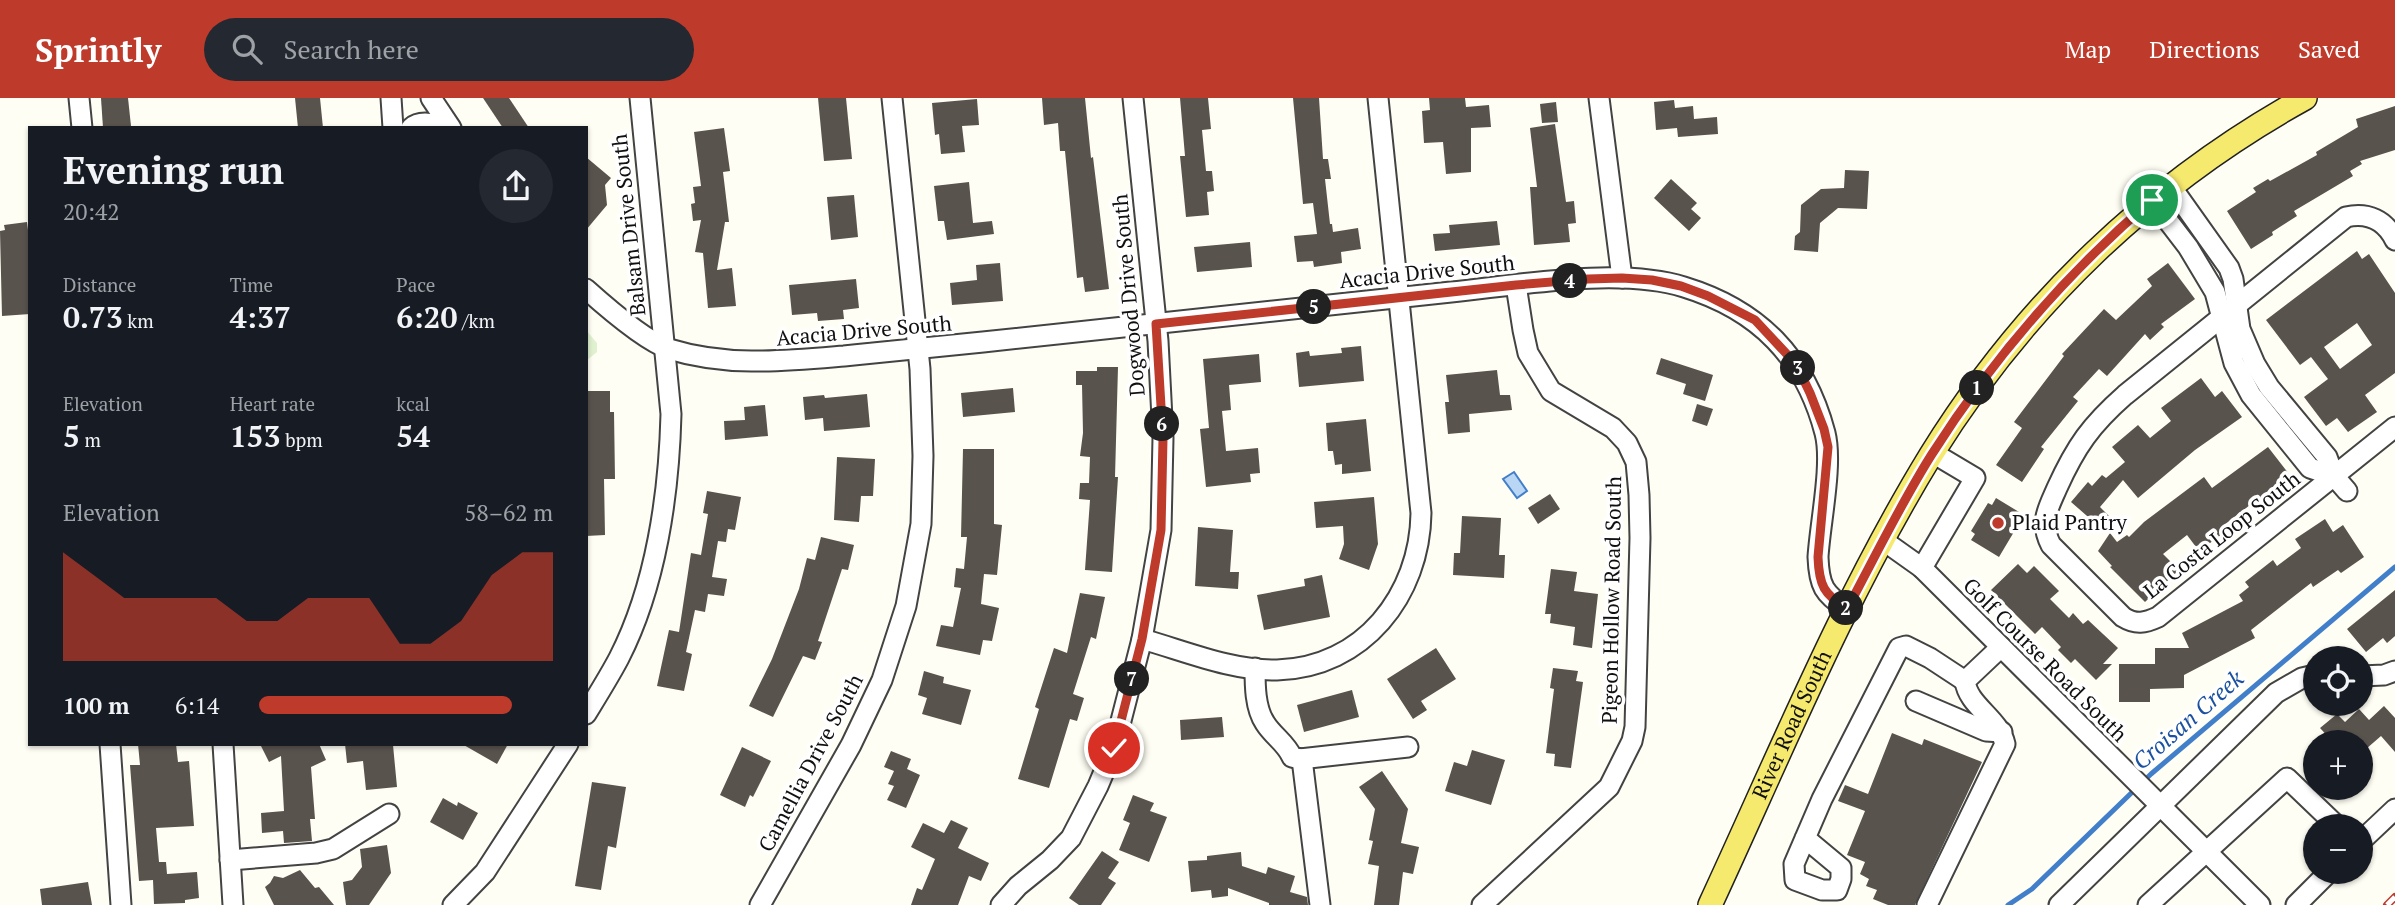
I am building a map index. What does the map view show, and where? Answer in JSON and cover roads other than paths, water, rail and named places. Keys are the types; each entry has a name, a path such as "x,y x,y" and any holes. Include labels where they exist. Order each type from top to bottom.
{"main road":[{"name":"River Road South","path":"1710,905 1847,609 1933,453 1992,367 2025,326 2103,242 2170,185 2261,122 2305,98"}],"street":[{"path":"79,98 82,126"},
{"path":"391,98 393,126"},
{"path":"431,98 450,126"},
{"name":"Balsam Drive South","path":"588,711 620,657 646,586 662,520 670,463 671,414 640,98"},
{"name":"Camellia Drive South","path":"760,905 853,740 882,680 906,606 921,524 923,456 918,349 892,98"},
{"name":"Dogwood Drive South","path":"1001,905 1071,838 1114,748 1142,639 1161,530 1163,439 1156,324 1133,98"},
{"path":"1142,639 1236,666 1278,670 1305,666 1352,647 1383,620 1403,591 1413,569 1419,549 1421,513 1378,98"},
{"path":"1599,98 1622,278"},
{"path":"413,126 427,123 437,126"},
{"path":"2170,185 2230,268 2234,363 2251,395 2310,468 2334,476 2347,491"},
{"path":"2152,200 2230,310"},
{"name":"La Costa Loop South","path":"2395,240 2383,222 2359,214 2346,217 2125,395 2087,432 2072,454 2045,519 2044,532 2051,545 2123,617 2133,623 2147,622 2158,617 2395,427"},
{"name":"Acacia Drive South","path":"588,291 618,317 664,348 712,360 762,363 918,349 1516,285 1622,278 1672,284 1708,296 1755,320 1796,364 1824,429 1828,447 1818,557 1819,575 1826,594 1847,609"},
{"name":"Pigeon Hollow Road South","path":"1482,905 1609,787 1632,741 1635,727 1640,538 1636,462 1628,443 1613,428 1551,391 1528,353 1516,285"},
{"path":"1922,568 1975,478 1933,453"},
{"name":"Golf Course Road South","path":"1884,541 1922,568 2260,905"},
{"path":"1805,838 1899,648 1906,646 1930,658 1965,681"},
{"path":"1965,681 2001,647"},
{"path":"1255,668 1259,711 1265,724 1285,745 1292,757 1302,759 1408,747"},
{"path":"2373,676 2395,671"},
{"path":"2059,905 2276,693 2288,684 2303,679"},
{"path":"1927,905 2005,744 2003,732 1966,691 1965,681"},
{"path":"1916,701 1986,731 2003,732"},
{"path":"110,746 121,905"},
{"path":"223,746 233,905"},
{"path":"453,905 485,872 567,746"},
{"path":"1302,759 1320,905"},
{"path":"2148,905 2287,778 2324,814"},
{"path":"2373,830 2395,809"},
{"path":"230,860 316,853 333,849 389,814"},
{"path":"2296,905 2317,884"}],"water":[{"path":"1514,472 1527,491 1517,498 1503,479"}],"waterway":[{"name":"Croisan Creek","path":"2008,905 2032,889 2151,774 2395,567"}],"railway":[{"path":"2387,905 2395,897"}],"place":[{"name":"Plaid Pantry","path":"1998,523"}]}
